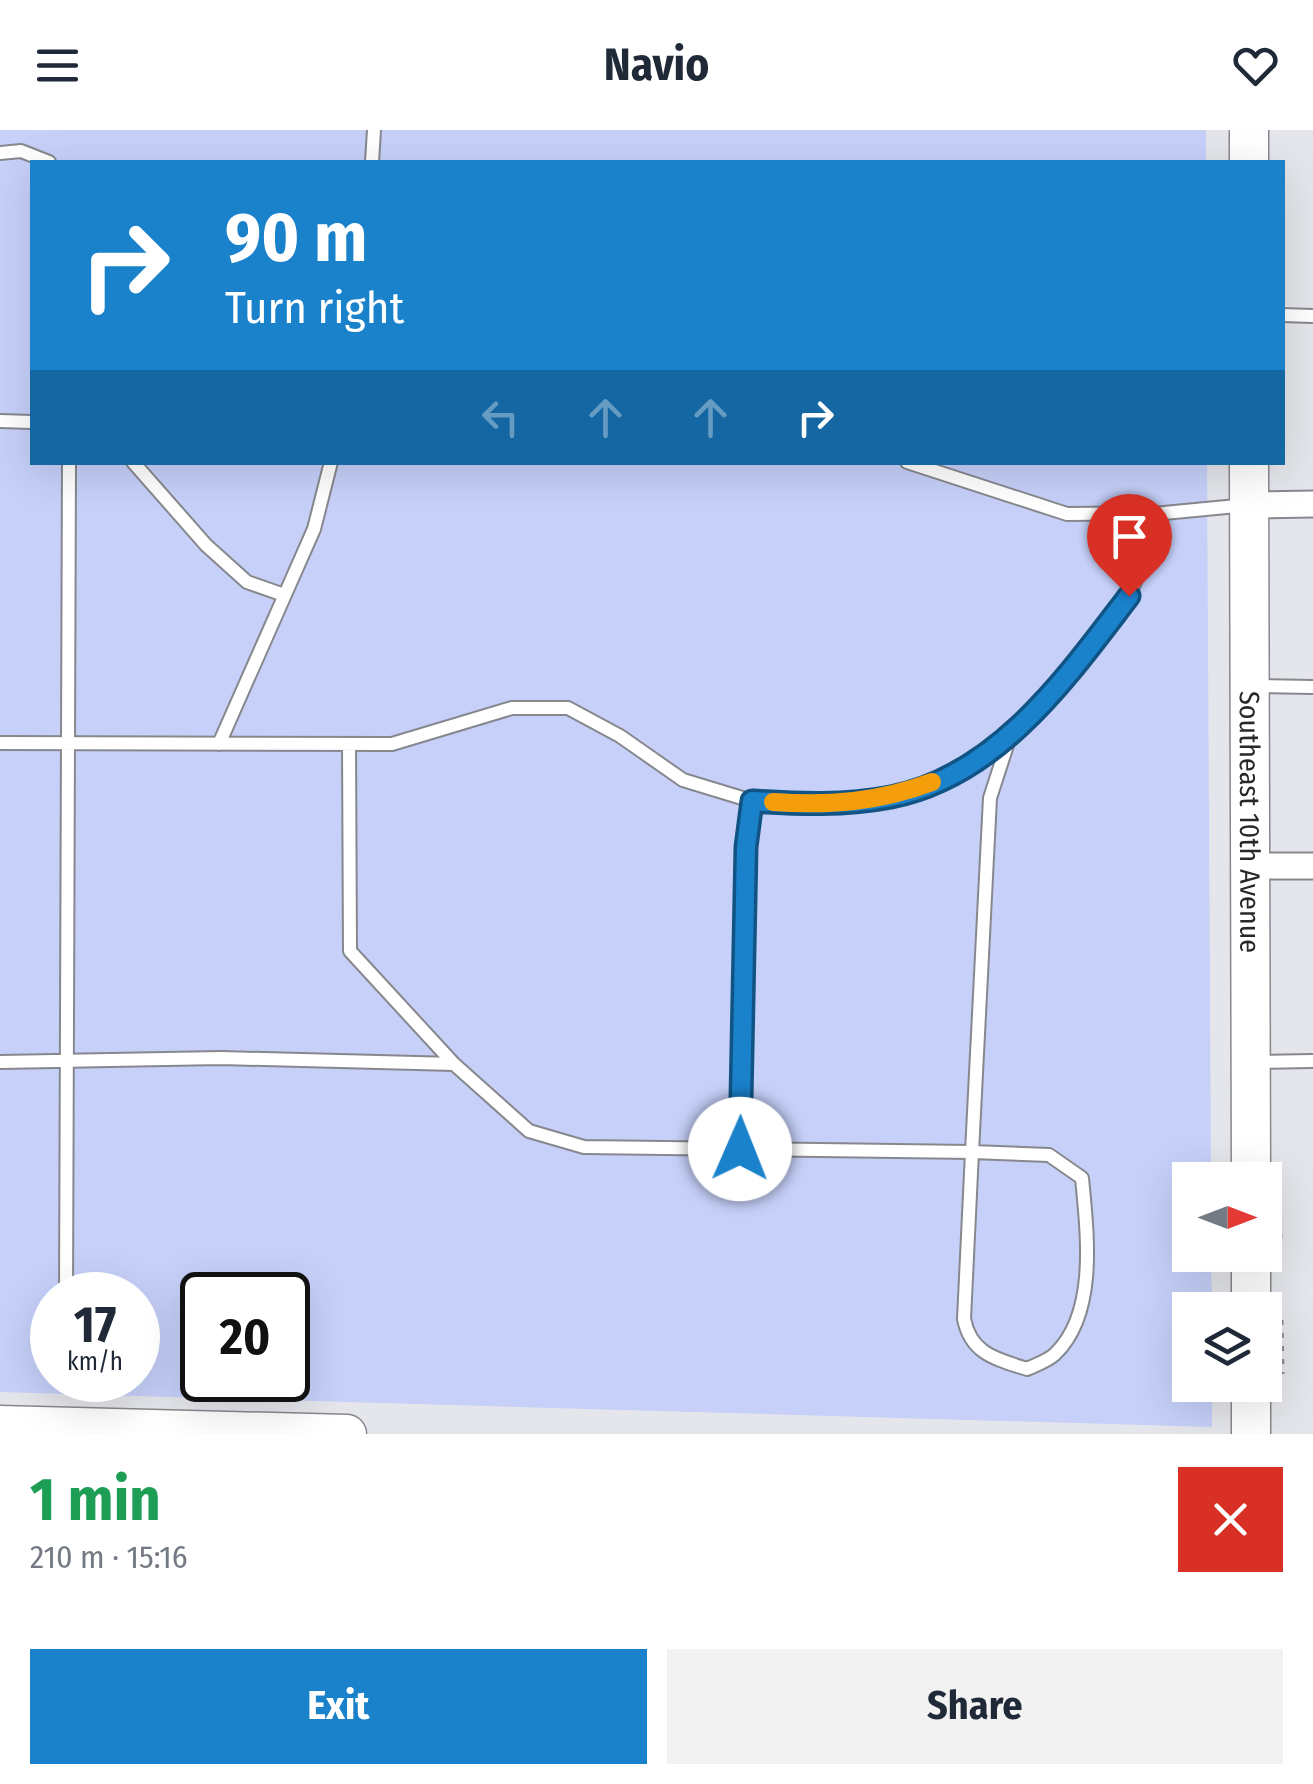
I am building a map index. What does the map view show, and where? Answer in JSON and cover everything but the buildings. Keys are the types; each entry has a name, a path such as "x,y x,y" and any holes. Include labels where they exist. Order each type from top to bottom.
{"main road":[{"path":"1249,130 1249,160"},
{"name":"Southeast 10th Avenue","path":"1249,465 1251,1162"},
{"path":"1251,1402 1251,1434"},
{"path":"0,1425 347,1434"}],"street":[{"path":"1249,505 1313,504"},
{"path":"1250,866 1313,866"}],"lane":[{"path":"372,160 374,130"},
{"path":"0,153 21,152 43,160"},
{"path":"1285,315 1313,316"},
{"path":"0,422 30,422"},
{"path":"66,1272 69,465"},
{"path":"135,465 206,545 247,582 284,596"},
{"path":"219,744 314,529 330,465"},
{"path":"915,465 1067,514 1164,513 1249,505"},
{"path":"0,743 392,744 512,708 568,708 620,736 683,780 752,801 814,805 894,796 952,775 1023,725 1129,596 1164,513"},
{"path":"1250,686 1313,687"},
{"path":"349,744 350,951 454,1064 529,1131 584,1147 972,1152 1049,1156 1082,1178 1089,1250 1077,1325 1053,1356 1026,1369 991,1358 968,1338 964,1319 972,1152 990,798 1011,733"},
{"path":"740,1149 746,847 752,801"},
{"path":"0,1062 221,1058 454,1064"},
{"path":"1250,1062 1313,1061"}],"shaded area":[{"path":"0,130 1206,130 1206,160 30,160 30,465 1207,465 1211,1162 1172,1162 1172,1272 1211,1272 1212,1292 1172,1292 1172,1402 1212,1402 1212,1427 310,1401 310,1272 180,1272 180,1397 160,1397 160,1272 30,1272 30,1393 0,1392"}],"slow traffic":[{"path":"773,802 814,805 894,796 932,782"}],"route":[{"path":"740,1149 746,847 752,801 814,805 894,796 952,775 1023,725 1129,596"}]}
